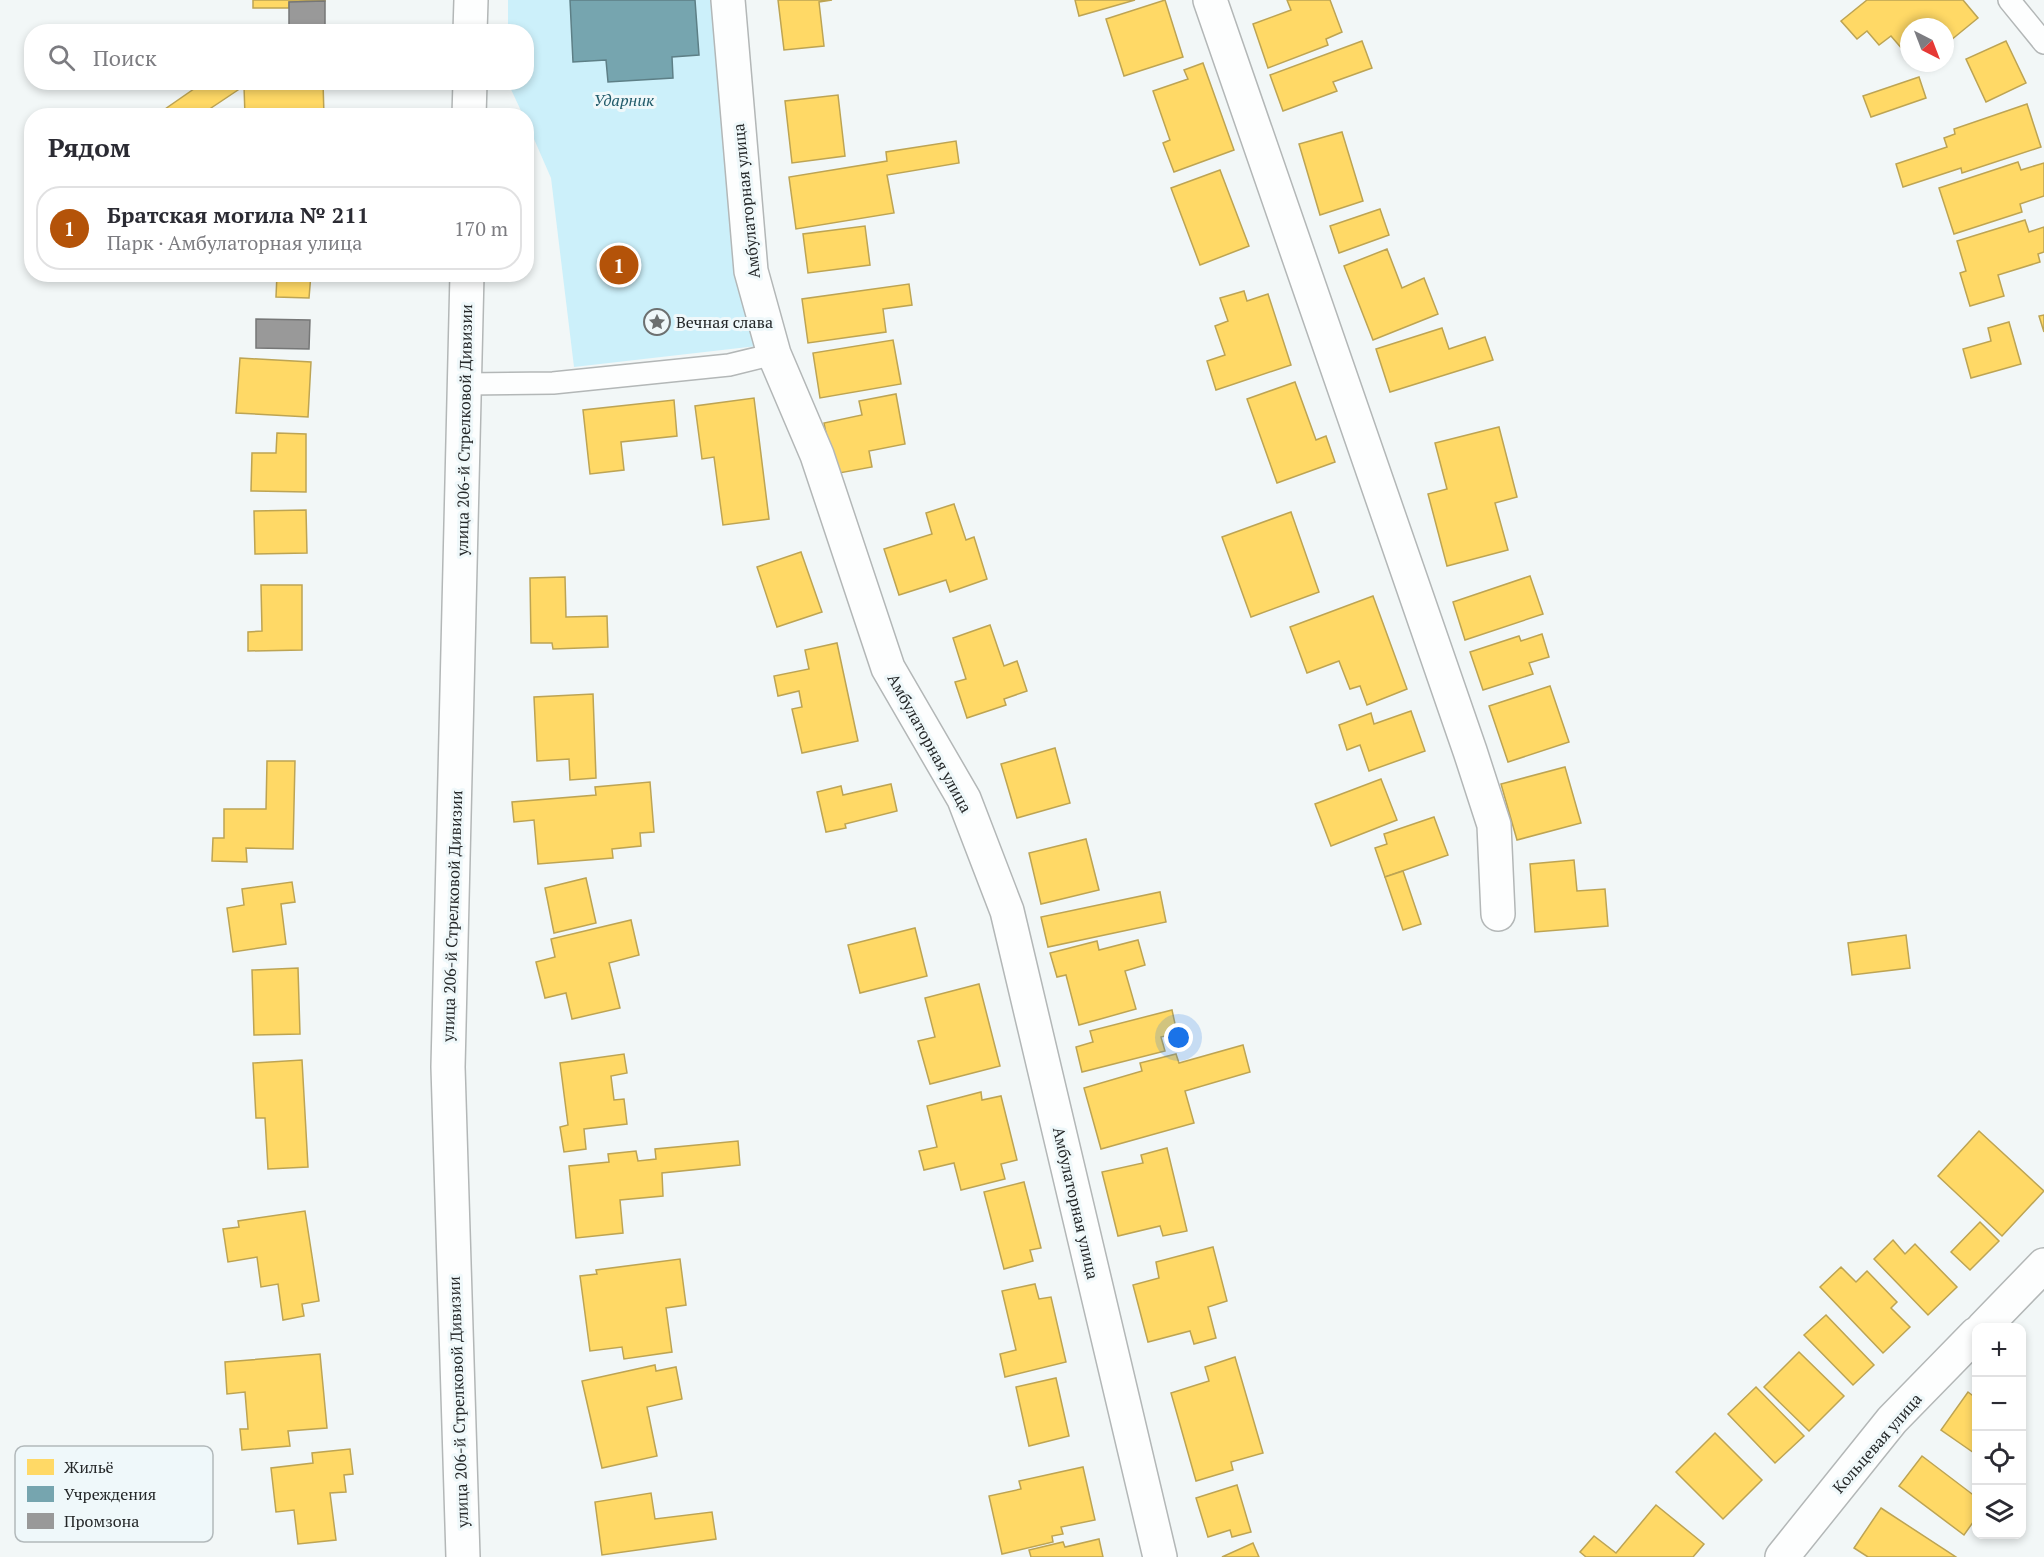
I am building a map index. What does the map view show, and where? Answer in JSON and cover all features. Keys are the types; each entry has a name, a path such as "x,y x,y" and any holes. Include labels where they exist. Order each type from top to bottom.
{"street":[{"path":"470,24 471,0"},
{"name":"Амбулаторная улица","path":"728,0 751,271 774,354 817,455 888,668 964,799 1007,911 1160,1557"},
{"path":"1210,0 1494,825 1498,914"},
{"path":"469,108 470,90"},
{"name":"улица 206-й Стрелковой Дивизии","path":"463,1557 448,1067 467,282"},
{"path":"1988,1323 2044,1265"},
{"name":"Кольцевая улица","path":"1782,1557 1892,1420 1972,1339"}],"lane":[{"path":"2009,0 2044,43"},
{"path":"466,384 553,383 729,365 774,354"}],"green space":[{"name":"Ударник","path":"508,0 714,0 757,346 574,367 551,178 534,139 534,108 520,108 511,90 534,90 534,24 508,24"}],"building: Жильё":[{"path":"253,0 325,1 289,2 289,8 253,8"},
{"path":"778,0 832,0 819,2 824,46 784,50"},
{"path":"1075,0 1135,0 1079,16"},
{"path":"1165,0 1183,57 1124,76 1106,19"},
{"path":"1287,0 1330,0 1342,32 1326,39 1328,45 1268,68 1253,24 1291,10"},
{"path":"1867,0 1963,0 1978,18 1954,38 1954,18 1900,18 1900,46 1891,36 1879,45 1867,31 1857,39 1841,21"},
{"path":"1362,41 1372,68 1333,82 1337,91 1283,111 1270,75"},
{"path":"2006,41 2026,83 1986,102 1966,59"},
{"path":"1203,63 1234,150 1174,172 1163,143 1170,140 1153,91 1188,79 1184,70"},
{"path":"1919,77 1926,98 1871,117 1863,96"},
{"path":"192,90 238,90 211,108 167,108"},
{"path":"244,90 323,90 324,108 245,108"},
{"path":"838,95 845,156 792,163 785,101"},
{"path":"2027,104 2041,147 1962,173 1961,168 1903,187 1896,164 1947,147 1944,138 1955,134 1954,129"},
{"path":"1342,132 1363,201 1320,215 1299,144"},
{"path":"956,141 959,163 887,175 894,213 796,229 789,177 887,161 886,152"},
{"path":"2018,162 2021,170 2044,163 2044,196 2020,204 2022,212 1954,234 1939,188"},
{"path":"1220,170 1249,246 1200,265 1171,188"},
{"path":"1380,209 1389,235 1339,253 1330,226"},
{"path":"2025,220 2029,232 2044,227 2044,252 2038,254 2040,262 1998,275 2004,296 1970,306 1960,273 1966,271 1957,241"},
{"path":"865,226 870,265 808,273 803,234"},
{"path":"1387,249 1402,288 1424,278 1438,314 1373,340 1344,266"},
{"path":"277,282 310,282 309,298 276,297"},
{"path":"909,284 912,305 883,309 886,332 808,343 802,299"},
{"path":"1244,291 1247,301 1268,294 1291,365 1216,390 1207,361 1225,355 1215,326 1228,321 1220,298"},
{"path":"2044,315 2044,332 2039,316"},
{"path":"2009,322 2021,364 1971,378 1963,349 1991,341 1988,328"},
{"path":"1442,328 1449,349 1485,337 1493,360 1390,392 1376,349"},
{"path":"893,340 901,384 820,398 813,353"},
{"path":"240,358 311,362 308,417 236,413"},
{"path":"1295,382 1316,440 1326,436 1335,462 1277,483 1247,399"},
{"path":"896,394 905,444 869,451 872,467 834,474 824,423 862,415 859,401"},
{"path":"754,398 769,519 723,525 714,457 702,459 695,406"},
{"path":"674,400 677,436 621,442 624,470 590,474 583,410"},
{"path":"1499,427 1517,497 1495,503 1508,550 1447,566 1428,494 1447,489 1435,443"},
{"path":"277,433 306,434 306,492 251,491 252,453 276,453"},
{"path":"954,504 966,540 974,537 987,579 950,592 946,580 899,595 884,549 932,534 926,513"},
{"path":"306,510 307,553 255,554 254,511"},
{"path":"1291,512 1319,592 1251,617 1222,537"},
{"path":"801,552 822,612 777,627 757,567"},
{"path":"1530,576 1543,614 1465,640 1453,602"},
{"path":"565,577 566,617 607,616 608,647 553,649 552,643 531,643 530,578"},
{"path":"261,585 302,585 302,650 248,651 248,632 262,631"},
{"path":"1373,596 1407,689 1367,705 1360,686 1350,689 1339,661 1307,673 1290,627"},
{"path":"990,625 1004,666 1017,661 1027,691 1004,699 1006,705 967,718 955,682 966,679 953,638"},
{"path":"1542,634 1549,657 1529,663 1533,674 1483,690 1470,652 1519,636 1521,641"},
{"path":"837,643 858,741 802,753 792,709 802,707 799,691 778,696 774,676 809,669 805,650"},
{"path":"1550,686 1569,742 1508,762 1489,706"},
{"path":"593,694 596,778 570,780 569,759 537,761 534,697"},
{"path":"1411,711 1425,751 1369,771 1360,745 1347,750 1339,725 1371,713 1374,724"},
{"path":"1055,748 1070,803 1017,818 1001,764"},
{"path":"267,761 295,761 293,849 246,848 247,862 212,861 213,838 224,838 224,809 266,809"},
{"path":"1565,767 1581,823 1517,840 1501,784"},
{"path":"1381,779 1397,820 1331,846 1315,804"},
{"path":"650,782 654,832 640,833 641,846 612,849 613,858 538,864 534,820 514,822 512,802 596,795 595,787"},
{"path":"891,784 897,811 845,824 846,828 826,832 817,792 841,786 843,795"},
{"path":"1434,817 1448,855 1385,877 1375,848 1387,844 1384,834"},
{"path":"1086,839 1099,890 1041,904 1029,853"},
{"path":"1574,860 1577,891 1605,889 1608,926 1535,932 1530,864"},
{"path":"1403,871 1421,924 1403,930 1385,877"},
{"path":"586,878 596,923 554,933 545,888"},
{"path":"292,882 295,902 281,904 286,944 233,952 227,908 244,905 242,889"},
{"path":"1160,892 1166,922 1048,947 1041,917"},
{"path":"631,920 639,955 609,963 620,1008 572,1019 566,993 545,998 536,962 555,957 551,939"},
{"path":"915,928 927,976 860,993 848,945"},
{"path":"1906,935 1910,968 1852,975 1848,943"},
{"path":"1138,940 1145,965 1125,971 1136,1009 1079,1025 1066,975 1057,977 1050,953 1097,941 1099,950"},
{"path":"298,968 300,1034 254,1035 252,970"},
{"path":"979,984 1000,1066 930,1084 918,1041 935,1037 925,998"},
{"path":"1172,1010 1177,1033 1161,1037 1165,1051 1082,1072 1076,1047 1093,1042 1090,1031"},
{"path":"1243,1045 1250,1072 1185,1091 1194,1123 1101,1149 1084,1088 1142,1071 1140,1063 1176,1054 1179,1063"},
{"path":"624,1054 627,1073 611,1076 614,1100 624,1099 627,1124 584,1129 586,1149 564,1152 560,1127 568,1125 560,1063"},
{"path":"302,1060 308,1167 268,1169 265,1118 256,1118 253,1063"},
{"path":"981,1092 982,1100 1001,1096 1017,1160 1001,1164 1005,1179 961,1190 954,1163 924,1170 919,1151 937,1147 927,1106"},
{"path":"1979,1131 2044,1191 2002,1236 1938,1176"},
{"path":"738,1141 740,1165 662,1173 663,1196 620,1200 623,1233 576,1238 569,1166 609,1162 608,1154 636,1151 638,1161 656,1159 655,1149"},
{"path":"1167,1148 1187,1231 1163,1236 1160,1226 1118,1236 1102,1172 1143,1163 1141,1155"},
{"path":"1024,1182 1041,1248 1030,1250 1033,1261 1004,1269 984,1192"},
{"path":"305,1211 319,1301 302,1304 304,1316 283,1320 278,1284 261,1287 257,1257 228,1262 223,1229 239,1227 238,1221"},
{"path":"1980,1222 1999,1241 1970,1270 1951,1252"},
{"path":"1893,1240 1905,1254 1915,1244 1957,1287 1928,1315 1874,1259"},
{"path":"1213,1247 1227,1301 1208,1307 1216,1338 1194,1344 1190,1331 1148,1342 1133,1285 1159,1278 1156,1262"},
{"path":"680,1259 686,1305 666,1308 672,1352 624,1359 622,1347 590,1351 580,1276 597,1274 596,1270"},
{"path":"1841,1267 1856,1282 1867,1271 1897,1302 1891,1308 1910,1327 1883,1353 1820,1287"},
{"path":"1035,1284 1039,1299 1051,1297 1066,1362 1005,1377 1000,1354 1016,1350 1002,1291"},
{"path":"1826,1315 1874,1365 1853,1385 1804,1335"},
{"path":"1799,1352 1844,1396 1809,1431 1764,1387"},
{"path":"320,1354 327,1428 288,1431 290,1446 242,1450 240,1429 248,1429 245,1392 227,1394 225,1362"},
{"path":"1235,1357 1263,1453 1231,1462 1233,1470 1196,1481 1171,1393 1209,1381 1205,1367"},
{"path":"655,1365 656,1371 676,1367 682,1399 647,1407 657,1456 602,1468 582,1381"},
{"path":"1056,1378 1069,1436 1029,1446 1016,1387"},
{"path":"1756,1387 1804,1436 1775,1463 1728,1414"},
{"path":"1968,1392 1972,1395 1972,1452 1941,1430"},
{"path":"1715,1433 1762,1480 1723,1519 1676,1472"},
{"path":"350,1449 353,1474 344,1475 346,1492 330,1493 336,1540 298,1544 294,1510 276,1512 271,1468 313,1463 312,1453"},
{"path":"1922,1456 1972,1494 1972,1524 1964,1535 1899,1486"},
{"path":"1083,1467 1095,1520 1061,1527 1063,1534 1052,1536 1053,1542 1002,1554 989,1496 1021,1489 1019,1481"},
{"path":"1237,1485 1251,1532 1232,1537 1230,1530 1208,1537 1196,1498"},
{"path":"651,1493 655,1519 712,1512 716,1539 602,1555 595,1502"},
{"path":"1656,1505 1704,1544 1693,1557 1586,1557 1580,1552 1594,1536 1616,1553"},
{"path":"1881,1508 1956,1557 1868,1557 1854,1548"},
{"path":"1099,1539 1103,1557 1031,1557 1029,1550 1063,1542 1065,1547"},
{"path":"1253,1543 1259,1557 1222,1557"}],"building: Учреждения":[{"path":"570,0 695,0 699,55 672,57 673,78 608,82 606,60 573,62"}],"building: Промзона":[{"path":"325,1 325,24 289,24 289,2"},
{"path":"256,319 310,320 309,349 256,348"}],"place":[{"name":"Братская могила № 211","path":"619,265"},
{"name":"Вечная слава","path":"657,322"}]}
